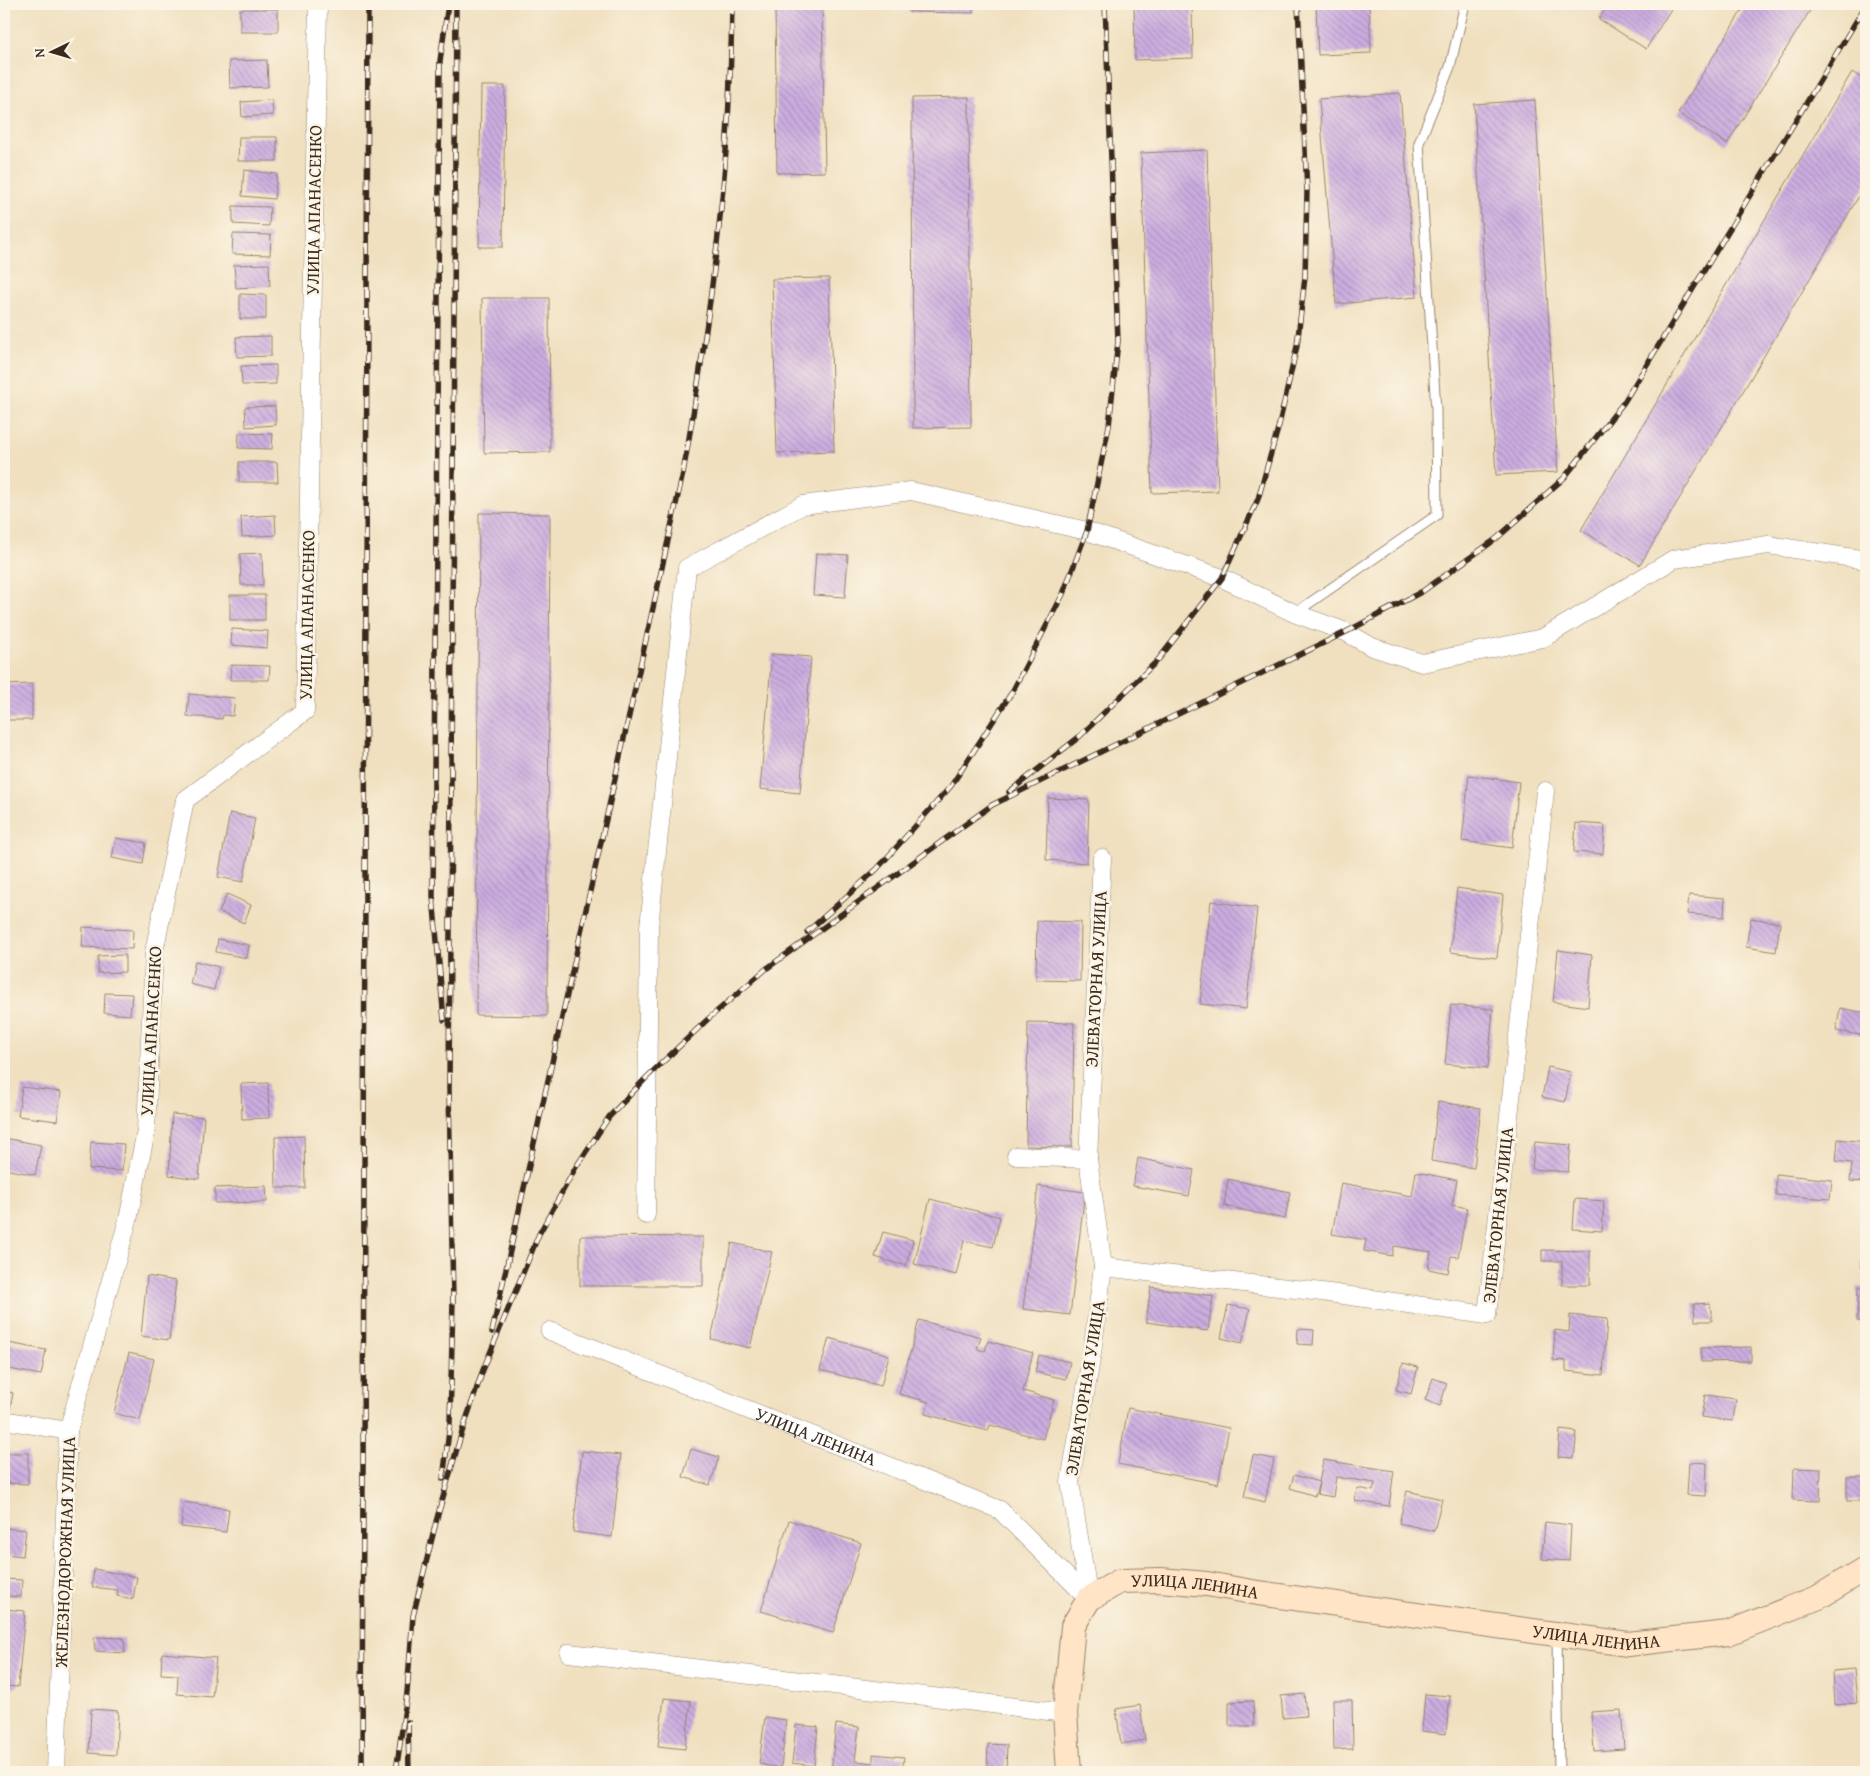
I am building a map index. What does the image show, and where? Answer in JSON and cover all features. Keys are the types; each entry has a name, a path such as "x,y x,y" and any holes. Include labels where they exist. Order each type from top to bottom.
{"main road":[{"name":"УЛИЦА ЛЕНИНА","path":"1088,1599 1120,1581 1160,1580 1207,1584 1258,1593 1628,1644 1728,1633 1819,1597 1866,1568"},
{"path":"1069,1772 1065,1713 1073,1626 1088,1599"}],"street":[{"name":"УЛИЦА АПАНАСЕНКО","path":"128,1220 146,1131 154,952 185,800 305,711 310,535 311,345 318,4"},
{"path":"646,1215 649,927 687,568 803,505 910,491 1087,531 1222,578 1294,613 1346,632 1372,647 1422,662 1543,638 1674,559 1768,545 1866,560"},
{"name":"ЭЛЕВАТОРНАЯ УЛИЦА","path":"1103,1267 1322,1292 1487,1315 1545,791"},
{"name":"ЭЛЕВАТОРНАЯ УЛИЦА","path":"1088,1599 1070,1482 1092,1353 1103,1267 1088,1160 1102,858"},
{"path":"1016,1156 1088,1160"},
{"name":"ЖЕЛЕЗНОДОРОЖНАЯ УЛИЦА","path":"56,1772 68,1431 128,1220"},
{"name":"УЛИЦА ЛЕНИНА","path":"550,1331 1000,1510 1088,1599"},
{"path":"4,1420 68,1431"},
{"path":"569,1653 1065,1713"}],"lane":[{"path":"1294,613 1437,515 1436,410 1419,143 1450,67 1465,4"},
{"path":"1558,1635 1559,1772"}],"building":[{"path":"775,4 822,4 825,172 777,173"},
{"path":"909,4 974,4 973,13 909,12"},
{"path":"1134,4 1192,4 1193,58 1135,60"},
{"path":"1316,4 1369,4 1371,53 1318,55"},
{"path":"1609,4 1674,4 1646,49 1599,19"},
{"path":"1746,4 1814,4 1727,144 1678,113"},
{"path":"240,9 278,9 278,32 240,32"},
{"path":"267,60 268,87 230,88 229,61"},
{"path":"1852,72 1866,81 1866,184 1640,565 1581,530"},
{"path":"481,86 505,86 503,247 479,247"},
{"path":"1400,93 1417,297 1336,304 1319,99"},
{"path":"969,97 971,427 913,428 912,98"},
{"path":"272,100 273,115 242,117 241,102"},
{"path":"1535,100 1558,472 1496,475 1474,104"},
{"path":"239,137 277,137 277,161 238,161"},
{"path":"1207,150 1218,491 1152,493 1141,153"},
{"path":"244,170 277,174 274,199 242,196"},
{"path":"233,206 270,207 269,226 233,224"},
{"path":"233,234 271,235 270,255 232,254"},
{"path":"269,264 270,286 236,288 234,265"},
{"path":"829,278 834,451 777,453 772,279"},
{"path":"240,294 266,295 266,319 240,319"},
{"path":"482,298 549,298 550,452 484,453"},
{"path":"271,336 271,356 237,357 236,337"},
{"path":"276,365 276,384 242,385 241,366"},
{"path":"275,406 276,425 246,427 245,407"},
{"path":"239,433 273,434 272,449 238,448"},
{"path":"239,462 277,462 278,482 239,482"},
{"path":"479,513 550,514 547,1016 476,1015"},
{"path":"275,515 276,535 242,537 241,517"},
{"path":"262,553 263,585 241,585 240,554"},
{"path":"816,553 848,555 845,597 813,595"},
{"path":"230,595 265,595 265,620 230,620"},
{"path":"232,629 268,631 267,648 231,645"},
{"path":"772,654 811,657 800,793 760,789"},
{"path":"231,665 270,666 269,680 230,680"},
{"path":"32,684 32,720 4,720 4,685"},
{"path":"189,694 235,698 233,716 223,715 222,719 187,716"},
{"path":"1469,775 1519,782 1512,848 1462,841"},
{"path":"1048,798 1089,800 1087,863 1046,860"},
{"path":"230,813 255,818 243,882 218,877"},
{"path":"1576,823 1605,825 1603,854 1574,852"},
{"path":"116,838 146,843 143,864 112,858"},
{"path":"1457,888 1503,895 1497,958 1450,952"},
{"path":"227,894 251,905 244,923 219,912"},
{"path":"1689,895 1725,898 1724,917 1687,914"},
{"path":"1211,901 1257,908 1246,1009 1200,1004"},
{"path":"1751,918 1780,923 1776,952 1746,947"},
{"path":"1037,921 1081,922 1080,981 1036,980"},
{"path":"83,927 133,930 132,949 82,947"},
{"path":"218,939 249,945 247,958 216,952"},
{"path":"1558,950 1592,955 1588,1007 1553,1002"},
{"path":"125,955 125,972 98,973 98,956"},
{"path":"195,961 219,967 214,990 190,984"},
{"path":"105,993 132,994 130,1015 104,1013"},
{"path":"1451,1005 1493,1009 1488,1068 1445,1064"},
{"path":"1840,1008 1866,1013 1866,1036 1836,1031"},
{"path":"1028,1022 1074,1023 1072,1147 1026,1146"},
{"path":"1548,1067 1571,1072 1565,1102 1542,1097"},
{"path":"268,1083 269,1118 242,1119 241,1084"},
{"path":"22,1087 61,1092 57,1121 18,1116"},
{"path":"1438,1102 1481,1108 1474,1168 1431,1161"},
{"path":"172,1114 204,1117 199,1179 169,1175"},
{"path":"304,1136 305,1188 276,1188 275,1137"},
{"path":"4,1138 41,1145 35,1175 4,1169"},
{"path":"1838,1139 1866,1142 1866,1182 1850,1181 1852,1163 1836,1161"},
{"path":"91,1142 124,1144 122,1171 89,1169"},
{"path":"1535,1142 1571,1145 1568,1172 1532,1169"},
{"path":"1138,1158 1194,1170 1189,1196 1133,1186"},
{"path":"1416,1172 1457,1180 1452,1205 1467,1208 1458,1257 1451,1256 1448,1273 1428,1269 1431,1252 1394,1246 1392,1256 1364,1251 1366,1240 1332,1234 1341,1183 1412,1196"},
{"path":"1776,1174 1832,1180 1830,1199 1776,1195"},
{"path":"1228,1179 1290,1192 1285,1219 1224,1206"},
{"path":"266,1186 267,1202 215,1203 215,1188"},
{"path":"1038,1186 1085,1192 1070,1315 1023,1309"},
{"path":"930,1199 1000,1217 993,1247 964,1241 956,1275 914,1264"},
{"path":"1575,1199 1604,1201 1602,1231 1573,1229"},
{"path":"1861,1221 1866,1221 1866,1236 1861,1236"},
{"path":"883,1232 913,1240 906,1266 875,1257"},
{"path":"580,1236 703,1237 703,1286 580,1286"},
{"path":"732,1243 772,1252 750,1348 711,1339"},
{"path":"1542,1250 1590,1251 1590,1285 1562,1285 1562,1261 1542,1261"},
{"path":"1862,1258 1866,1258 1866,1268 1861,1267"},
{"path":"147,1276 176,1281 169,1340 141,1336"},
{"path":"1151,1287 1213,1296 1208,1331 1146,1322"},
{"path":"1858,1287 1866,1288 1866,1322 1857,1321"},
{"path":"1710,1303 1712,1321 1695,1321 1694,1304"},
{"path":"1228,1305 1250,1309 1242,1343 1221,1338"},
{"path":"1570,1315 1607,1319 1603,1375 1566,1371 1566,1361 1553,1360 1555,1330 1569,1332"},
{"path":"919,1320 981,1337 977,1349 985,1351 988,1341 1033,1353 1023,1391 1054,1400 1043,1439 990,1425 988,1431 925,1414 929,1402 899,1394"},
{"path":"1298,1329 1314,1330 1313,1345 1297,1344"},
{"path":"829,1338 889,1355 881,1386 820,1370"},
{"path":"8,1343 46,1350 41,1375 4,1368"},
{"path":"1751,1347 1751,1361 1701,1362 1701,1348"},
{"path":"129,1353 154,1359 140,1420 114,1413"},
{"path":"1039,1355 1070,1362 1066,1379 1035,1372"},
{"path":"1403,1363 1418,1367 1411,1394 1396,1390"},
{"path":"1433,1378 1447,1383 1440,1406 1425,1400"},
{"path":"4,1391 13,1393 10,1409 4,1408"},
{"path":"1705,1395 1736,1399 1733,1421 1701,1417"},
{"path":"1128,1408 1229,1428 1218,1484 1118,1464"},
{"path":"1560,1430 1577,1432 1574,1458 1558,1457"},
{"path":"691,1449 719,1457 710,1485 683,1477"},
{"path":"582,1451 621,1455 612,1537 573,1532"},
{"path":"5,1453 28,1453 28,1484 4,1483"},
{"path":"1253,1455 1274,1459 1265,1502 1244,1497"},
{"path":"1323,1460 1394,1471 1389,1506 1355,1501 1357,1488 1373,1491 1375,1483 1336,1477 1333,1497 1317,1494"},
{"path":"1689,1462 1707,1463 1706,1496 1687,1495"},
{"path":"1794,1468 1821,1469 1820,1501 1793,1500"},
{"path":"1294,1475 1319,1482 1315,1496 1290,1488"},
{"path":"1847,1477 1866,1477 1866,1501 1847,1501"},
{"path":"1407,1491 1442,1499 1434,1531 1399,1523"},
{"path":"184,1502 229,1509 226,1532 181,1527"},
{"path":"789,1520 861,1543 833,1633 761,1611"},
{"path":"1545,1522 1571,1525 1569,1561 1542,1559"},
{"path":"4,1528 26,1530 23,1556 4,1554"},
{"path":"94,1569 137,1577 133,1599 117,1596 118,1590 92,1587"},
{"path":"4,1579 22,1580 21,1597 4,1596"},
{"path":"4,1609 25,1611 18,1687 4,1686"},
{"path":"94,1637 124,1638 125,1653 95,1651"},
{"path":"162,1653 216,1658 212,1697 177,1694 178,1675 161,1674"},
{"path":"1854,1669 1857,1703 1835,1705 1833,1671"},
{"path":"1304,1694 1306,1716 1283,1718 1281,1696"},
{"path":"1425,1694 1450,1696 1446,1734 1422,1731"},
{"path":"664,1698 691,1701 685,1749 658,1746"},
{"path":"1333,1700 1352,1700 1353,1749 1334,1750"},
{"path":"1253,1701 1254,1726 1229,1726 1229,1702"},
{"path":"1140,1705 1145,1740 1121,1744 1116,1709"},
{"path":"91,1709 118,1711 116,1755 89,1753"},
{"path":"1621,1710 1624,1749 1594,1751 1591,1712"},
{"path":"765,1717 786,1720 781,1768 759,1764"},
{"path":"836,1724 859,1727 855,1761 873,1763 873,1754 904,1757 902,1772 831,1772"},
{"path":"796,1725 818,1727 814,1766 792,1763"},
{"path":"988,1744 1007,1745 1006,1772 987,1772"}],"railway":[{"path":"362,1772 368,4"},
{"path":"444,1020 433,896 440,61 448,4"},
{"path":"443,1479 450,1423 453,1300 449,1089 456,4"},
{"path":"492,1332 683,473 704,345 720,217 729,110 732,4"},
{"path":"807,932 877,869 951,786 1012,692 1063,594 1087,531 1109,426 1118,341 1105,4"},
{"path":"1009,792 1079,737 1158,660 1222,578 1258,499 1279,425 1297,346 1305,277 1307,191 1298,4"},
{"path":"396,1772 407,1693 413,1616 437,1518 461,1435 483,1370 539,1234 576,1167 609,1117 647,1077 708,1019 766,969 992,805 1346,632 1423,591 1496,539 1564,478 1624,402 1866,5"},
{"path":"408,1722 409,1772"}]}
